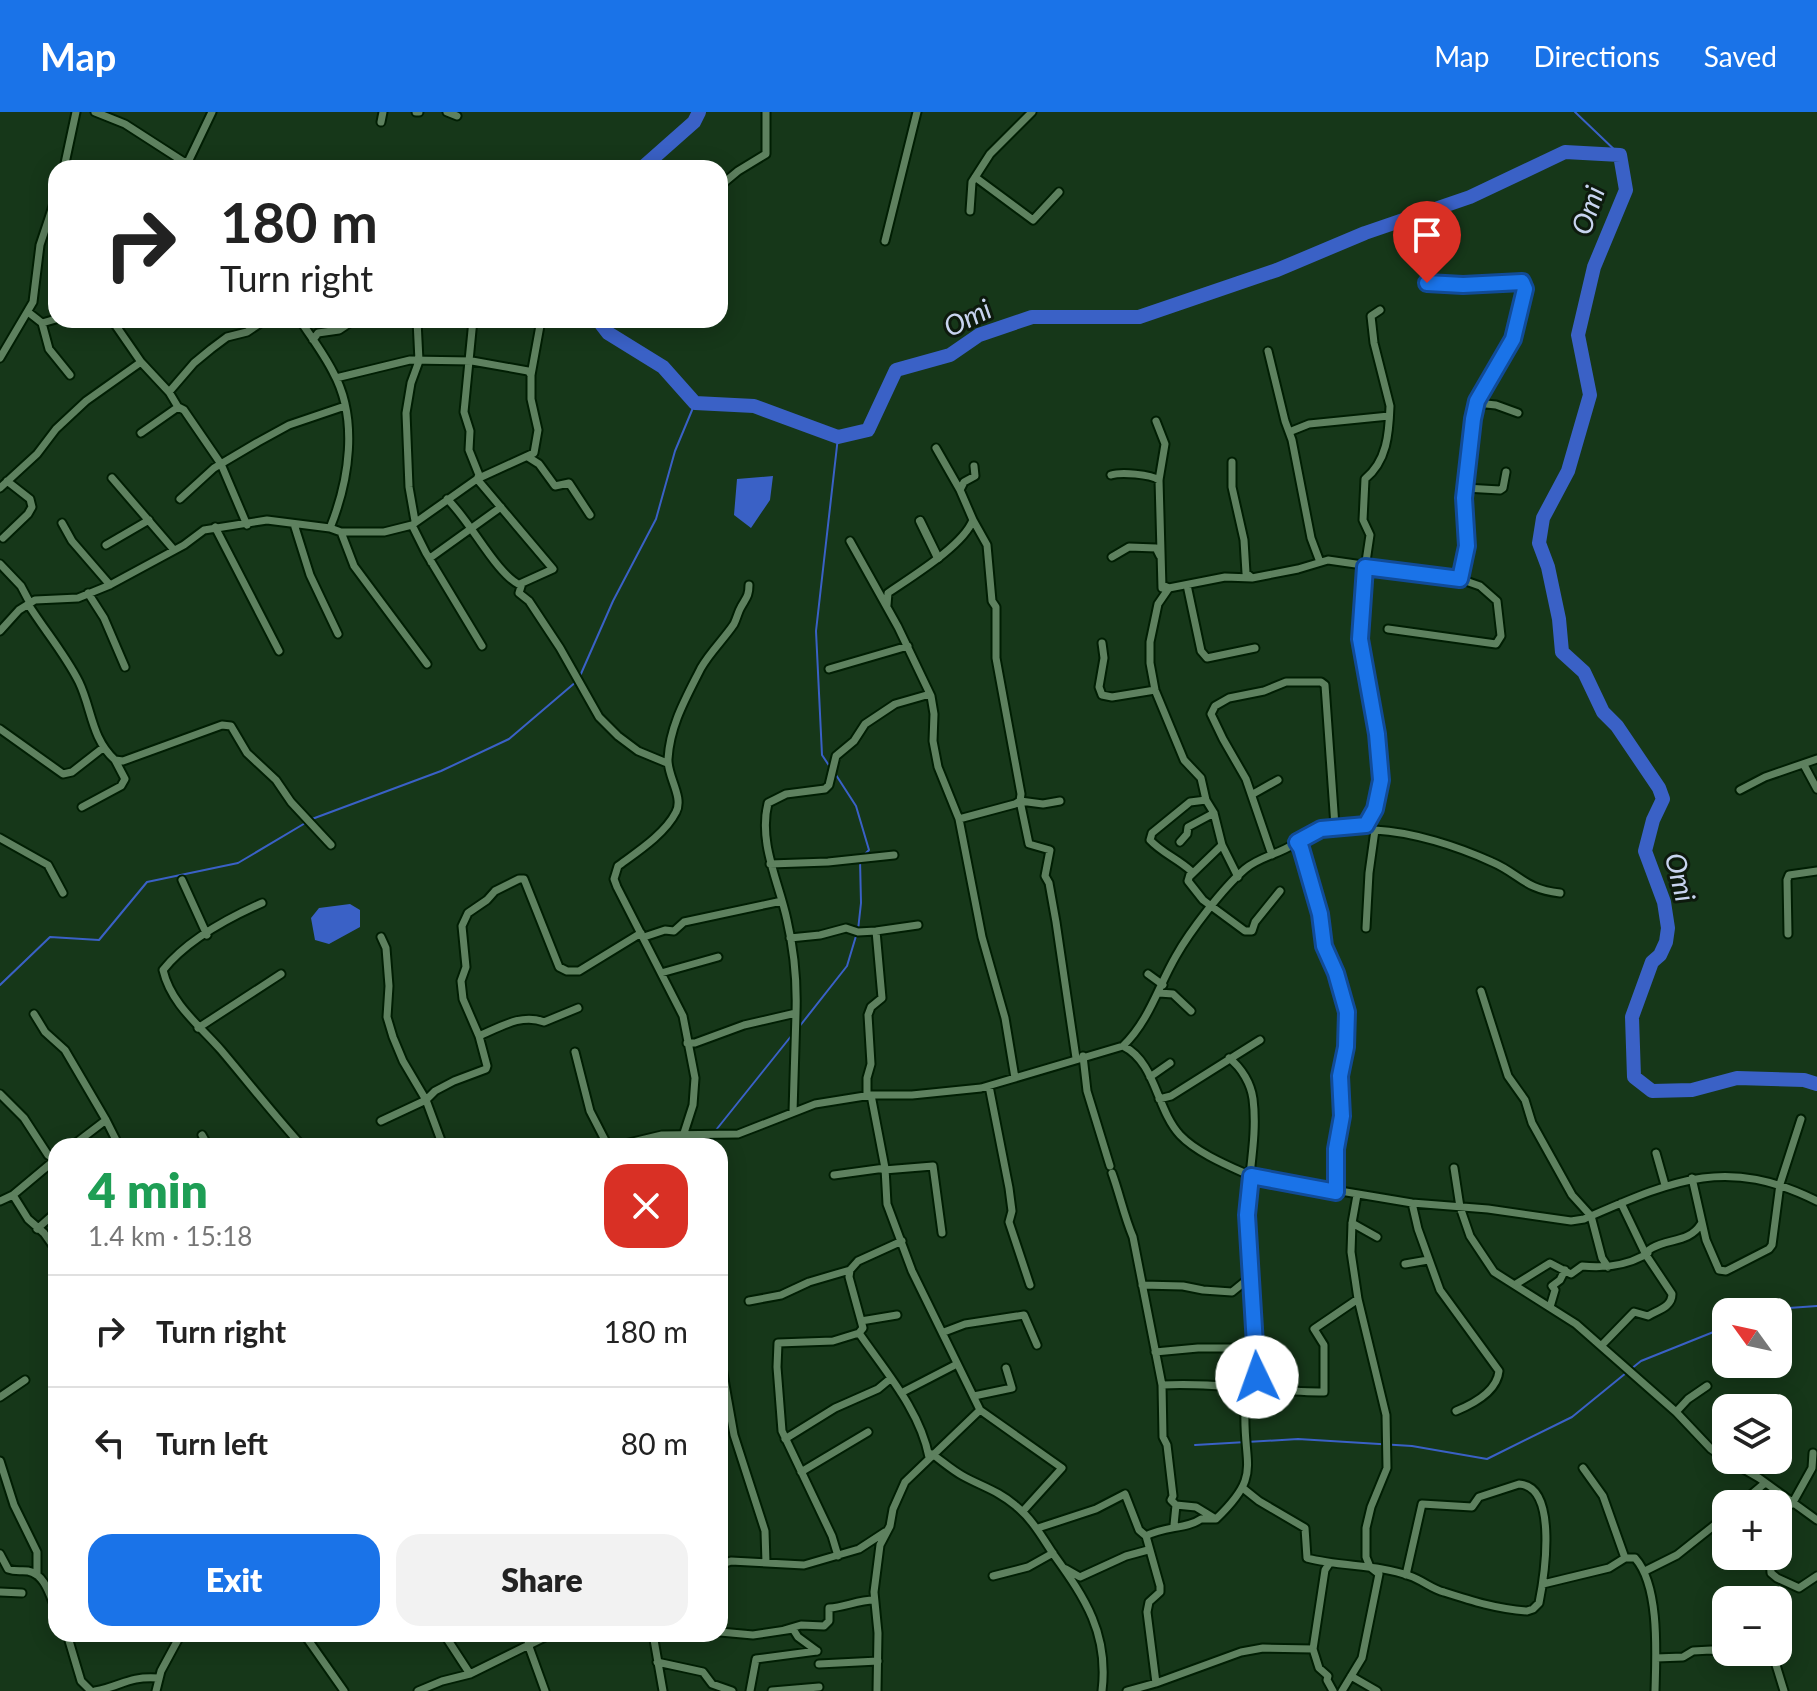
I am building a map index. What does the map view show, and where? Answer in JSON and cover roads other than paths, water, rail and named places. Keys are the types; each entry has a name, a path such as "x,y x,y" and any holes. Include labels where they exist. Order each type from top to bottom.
{"street":[{"path":"66,160 76,112"},
{"path":"95,112 125,124 179,160"},
{"path":"189,160 212,112"},
{"path":"381,122 383,112"},
{"path":"447,112 457,116"},
{"path":"728,179 766,154 766,112"},
{"path":"885,241 917,112"},
{"path":"970,211 975,177 990,154 1032,112"},
{"path":"975,177 1033,220 1059,192"},
{"path":"0,358 33,302 40,245 48,221"},
{"path":"1427,283 1522,282 1525,289 1513,339 1476,403 1465,488 1467,546 1460,579"},
{"path":"1366,825 1375,809 1381,780 1377,734 1360,639 1370,535 1363,520 1365,479 1378,468 1386,447 1390,406 1374,343 1371,316 1380,310"},
{"path":"28,312 42,323 49,349 70,375"},
{"path":"42,323 48,321"},
{"path":"118,328 141,362 189,416 221,464 247,525"},
{"path":"169,392 211,349 227,337 253,328"},
{"path":"305,328 336,378 349,432 347,465 330,528"},
{"path":"313,340 318,333 342,328"},
{"path":"417,328 419,361 411,383 406,413 414,523 431,562 482,646"},
{"path":"472,328 464,412 470,431 469,450 479,475 477,479"},
{"path":"0,631 35,600 78,598 110,585 204,530 215,527 267,520 341,532 384,532 414,523 477,479 534,453 538,430 531,399 531,375 540,328"},
{"path":"1268,351 1311,538 1320,562"},
{"path":"336,378 396,362 419,361 467,362 528,371 531,375"},
{"path":"0,488 37,454 56,429 86,401 141,362"},
{"path":"1476,403 1496,405 1518,413"},
{"path":"180,499 221,464 289,425 345,406"},
{"path":"141,433 178,407"},
{"path":"1289,432 1309,424 1389,416"},
{"path":"1156,421 1165,444 1159,480 1161,558 1166,586 1150,642 1150,663 1155,690 1184,760 1201,778 1222,845 1238,877"},
{"path":"936,448 987,545 997,623 996,658 1005,717 1018,768 1020,801 1029,844 1050,850 1045,876 1049,883 1079,1057 1122,1211 1130,1224 1162,1385 1163,1437 1167,1445 1171,1500 1176,1505 1196,1507 1216,1519"},
{"path":"528,457 539,464 555,486 569,483 590,515"},
{"path":"1232,462 1232,487 1244,540 1246,573 1252,578"},
{"path":"960,490 964,482 975,476 974,466"},
{"path":"1111,475 1123,472 1132,476 1151,475 1159,480"},
{"path":"1465,488 1500,490 1506,472"},
{"path":"112,478 174,550"},
{"path":"477,479 553,569 520,585"},
{"path":"3,538 32,507 30,499 7,481"},
{"path":"447,499 472,527 490,555 520,585"},
{"path":"431,562 430,558 501,507"},
{"path":"106,545 149,520"},
{"path":"887,607 888,593 930,566 969,529 973,520"},
{"path":"920,521 938,558"},
{"path":"62,523 72,541 110,585"},
{"path":"294,524 310,575 338,634"},
{"path":"215,527 279,651"},
{"path":"341,532 354,566 427,664"},
{"path":"850,541 908,646 930,694 938,767 959,819 982,937 1005,1018 1015,1078"},
{"path":"1112,557 1129,547 1142,547 1156,548 1161,558"},
{"path":"1166,586 1225,577 1252,578 1328,560 1460,579 1480,586 1497,601 1501,636 1496,644 1388,629"},
{"path":"0,564 21,586 29,604 65,656 81,686 90,720 125,779 121,786 82,807"},
{"path":"520,585 519,593 529,601 568,659 599,717 638,751 667,763"},
{"path":"684,1133 693,1105 695,1078 683,1016 617,887 614,873 676,813 677,794 667,763 671,736 681,705 705,662 735,622 749,596 749,585"},
{"path":"1187,585 1201,651 1207,658 1255,648"},
{"path":"88,593 104,618 125,667"},
{"path":"1102,643 1104,658 1099,687 1102,695 1112,697 1155,690"},
{"path":"829,669 908,646"},
{"path":"1272,855 1253,794 1211,714 1215,706 1229,698 1264,691 1286,682 1321,682 1325,685 1335,826"},
{"path":"793,1112 797,993 790,938 770,864 768,803 786,794 825,789 829,785 836,756 854,741 865,724 895,704 930,694"},
{"path":"115,760 123,761 222,725 231,726 247,753 268,771 291,802 331,845"},
{"path":"0,729 63,774 72,772 104,747"},
{"path":"1740,790 1765,777 1817,759"},
{"path":"1804,765 1817,789"},
{"path":"1253,794 1278,780"},
{"path":"1206,800 1190,802 1149,836 1157,847 1191,871 1188,881 1203,900 1245,931 1252,931 1255,922 1280,891"},
{"path":"959,819 1005,808 1020,801 1043,804 1060,801"},
{"path":"1188,827 1214,813"},
{"path":"1174,816 1188,827"},
{"path":"648,1138 684,1133 738,1134 815,1104 869,1095 945,1092 989,1086 1123,1046 1135,1034 1176,956 1213,905 1246,868 1321,829 1366,825 1375,830 1439,844 1494,863 1543,891 1560,893"},
{"path":"1180,842 1187,834 1188,827"},
{"path":"1366,928 1375,830"},
{"path":"0,838 48,865 63,893"},
{"path":"1297,842 1320,914 1324,946 1336,973 1347,1012 1346,1047 1340,1076 1342,1116 1336,1149 1336,1192"},
{"path":"1190,876 1222,845"},
{"path":"770,864 894,855"},
{"path":"1788,934 1789,875 1817,871"},
{"path":"381,1121 426,1100 454,1081 486,1069 479,1036 463,999 461,981 466,967 462,926 468,913 503,886 524,879 559,967 567,971 579,971 642,935 674,931 684,922 782,901"},
{"path":"182,880 207,935"},
{"path":"262,903 207,935 163,970 169,988 198,1028 295,1138"},
{"path":"790,938 846,928 858,932 918,925"},
{"path":"876,931 882,998 871,1007 868,1015 871,1064 867,1078 884,1169 887,1204 912,1271 980,1410 1062,1468 1024,1510"},
{"path":"381,937 386,948 389,986 387,1017 403,1061 426,1100 440,1138"},
{"path":"661,973 718,957"},
{"path":"198,1028 281,974"},
{"path":"1148,974 1161,989 1173,994 1191,1011"},
{"path":"1481,991 1508,1076 1525,1100 1532,1123 1572,1195 1591,1216 1602,1258 1608,1267"},
{"path":"479,1036 523,1018 534,1017 544,1022 578,1008"},
{"path":"687,1043 796,1013"},
{"path":"34,1014 45,1032 65,1050 115,1138"},
{"path":"1135,1034 1137,1053 1166,1117 1182,1137 1251,1176 1412,1203 1571,1221 1591,1216 1665,1185 1713,1176 1780,1184 1817,1201"},
{"path":"1159,1099 1171,1096 1260,1040"},
{"path":"1123,1046 1137,1053"},
{"path":"575,1052 590,1111 604,1138"},
{"path":"1146,1536 1174,1525 1216,1519 1244,1489 1248,1476 1245,1410 1247,1394 1257,1377 1247,1215 1254,1102 1250,1085 1229,1058"},
{"path":"1150,1077 1170,1063"},
{"path":"989,1086 1009,1188 1012,1211 1009,1222 1030,1285"},
{"path":"0,1094 24,1118 48,1151"},
{"path":"1692,1178 1701,1224 1719,1270 1726,1271 1769,1249 1780,1184 1801,1119"},
{"path":"82,1138 106,1120"},
{"path":"1656,1153 1665,1185"},
{"path":"0,1201 13,1195 48,1165"},
{"path":"834,1175 933,1166 942,1233"},
{"path":"1454,1168 1460,1207 1470,1236 1494,1272 1550,1307 1601,1346 1676,1412 1712,1449"},
{"path":"13,1195 37,1229 48,1239"},
{"path":"1342,1691 1362,1658 1379,1574 1370,1567 1366,1557 1366,1528 1387,1468 1388,1453 1386,1415 1358,1299 1351,1252 1357,1195"},
{"path":"1412,1203 1440,1290 1499,1371 1498,1379 1478,1401 1456,1411"},
{"path":"1601,1346 1634,1312 1648,1316 1672,1299 1621,1203"},
{"path":"37,1229 48,1219"},
{"path":"1352,1223 1377,1237"},
{"path":"1516,1284 1550,1263 1571,1274 1582,1266 1608,1267 1646,1255 1655,1247 1694,1234 1701,1224"},
{"path":"749,1301 781,1295 809,1282 850,1270 858,1261 902,1241"},
{"path":"1405,1264 1428,1260"},
{"path":"838,1556 832,1536 785,1439 780,1417 778,1343 833,1341 859,1333 863,1328 849,1277 850,1270"},
{"path":"1550,1307 1555,1290 1552,1286 1560,1280 1565,1270"},
{"path":"1142,1285 1232,1292 1248,1279 1251,1272"},
{"path":"1162,1385 1199,1383 1324,1392 1324,1345 1314,1329 1358,1299"},
{"path":"861,1321 897,1315"},
{"path":"944,1332 965,1324 1024,1315 1037,1345"},
{"path":"859,1333 901,1393 925,1438 930,1456 1016,1505 1038,1528 1094,1617 1101,1656 1102,1691"},
{"path":"1155,1352 1255,1348"},
{"path":"901,1393 957,1364"},
{"path":"974,1396 1012,1388 1006,1368"},
{"path":"785,1439 835,1408 878,1389 890,1379"},
{"path":"0,1397 25,1380"},
{"path":"1676,1412 1707,1386"},
{"path":"728,1401 734,1435 765,1531 766,1563"},
{"path":"728,1562 804,1565 859,1549 890,1526 893,1509 905,1482 980,1410"},
{"path":"801,1472 868,1432"},
{"path":"1813,1453 1812,1468 1792,1504 1817,1520"},
{"path":"0,1461 14,1505 37,1552 37,1575"},
{"path":"1583,1468 1603,1496 1625,1558"},
{"path":"1750,1474 1774,1490"},
{"path":"1757,1490 1765,1483"},
{"path":"1244,1489 1305,1528 1307,1558 1406,1575 1487,1606 1514,1610 1533,1609 1539,1603 1544,1581 1548,1537 1539,1502 1532,1490 1525,1484 1479,1497 1472,1507 1422,1504 1406,1575"},
{"path":"1038,1528 1096,1509 1125,1494 1139,1530 1146,1536 1160,1586 1160,1592 1149,1602 1147,1612 1156,1683"},
{"path":"1174,1525 1176,1505"},
{"path":"1645,1571 1677,1555 1712,1527"},
{"path":"877,1691 874,1600 880,1545 885,1532"},
{"path":"1064,1568 1080,1577 1126,1556 1148,1550"},
{"path":"993,1576 1028,1567 1053,1553"},
{"path":"0,1554 8,1569 29,1571 42,1578 48,1592"},
{"path":"1544,1581 1609,1568 1625,1558 1635,1558 1645,1571 1657,1633 1655,1691"},
{"path":"1329,1564 1325,1570 1313,1649 1316,1663 1328,1676 1333,1691"},
{"path":"1771,1570 1774,1576 1799,1588 1817,1576"},
{"path":"0,1592 22,1593"},
{"path":"784,1630 801,1625 824,1626 829,1621 829,1608 874,1600"},
{"path":"728,1633 753,1635 793,1629 798,1637 817,1651 756,1659 750,1691"},
{"path":"69,1642 81,1681 93,1691 142,1677 158,1678"},
{"path":"156,1691 158,1678 176,1642"},
{"path":"310,1642 344,1691"},
{"path":"449,1642 470,1674"},
{"path":"418,1691 470,1674 530,1642"},
{"path":"654,1642 663,1691"},
{"path":"528,1644 545,1691"},
{"path":"1127,1691 1241,1652 1263,1648 1313,1649"},
{"path":"1656,1658 1683,1657 1693,1651 1712,1650"},
{"path":"819,1664 878,1661"},
{"path":"657,1662 703,1672 712,1684 732,1691"},
{"path":"1776,1666 1784,1691"},
{"path":"1351,1676 1377,1691"},
{"path":"442,1681 446,1691"},
{"path":"772,1691 819,1687"}],"water":[{"path":"773,476 770,500 751,528 734,515 737,479"},
{"path":"350,904 360,910 360,927 329,944 315,940 311,918 319,908"}],"waterway":[{"name":"Omi","path":"651,160 694,122 699,112"},
{"path":"1575,112 1620,155"},
{"name":"Omi","path":"604,328 663,367 695,403 754,406 838,437 868,430 896,370 950,355 979,335 1032,317 1139,317 1277,270 1365,233 1470,197 1565,152 1620,155 1626,190 1594,267 1578,335 1590,395 1568,471 1543,518 1539,543 1548,567 1559,619 1562,652 1584,672 1603,712 1617,726 1659,788 1663,799 1653,820 1645,851 1664,902 1668,928 1666,942 1660,955 1652,962 1632,1017 1634,1077 1652,1091 1692,1090 1737,1078 1804,1080 1817,1084"},
{"path":"580,676 613,601 656,519 675,451 695,403"},
{"path":"830,767 822,755 816,631 838,437"},
{"path":"312,819 441,771 509,739 577,681"},
{"path":"836,775 856,806 869,850 864,855"},
{"path":"0,985 50,937 99,940 147,882 238,863 307,822"},
{"path":"858,930 860,860"},
{"path":"799,1027 847,966 856,936"},
{"path":"716,1130 792,1035"},
{"path":"1792,1308 1817,1306"},
{"path":"1631,1369 1641,1361 1712,1333"},
{"path":"1195,1445 1298,1439 1412,1446 1487,1459 1572,1417 1626,1373"}]}
